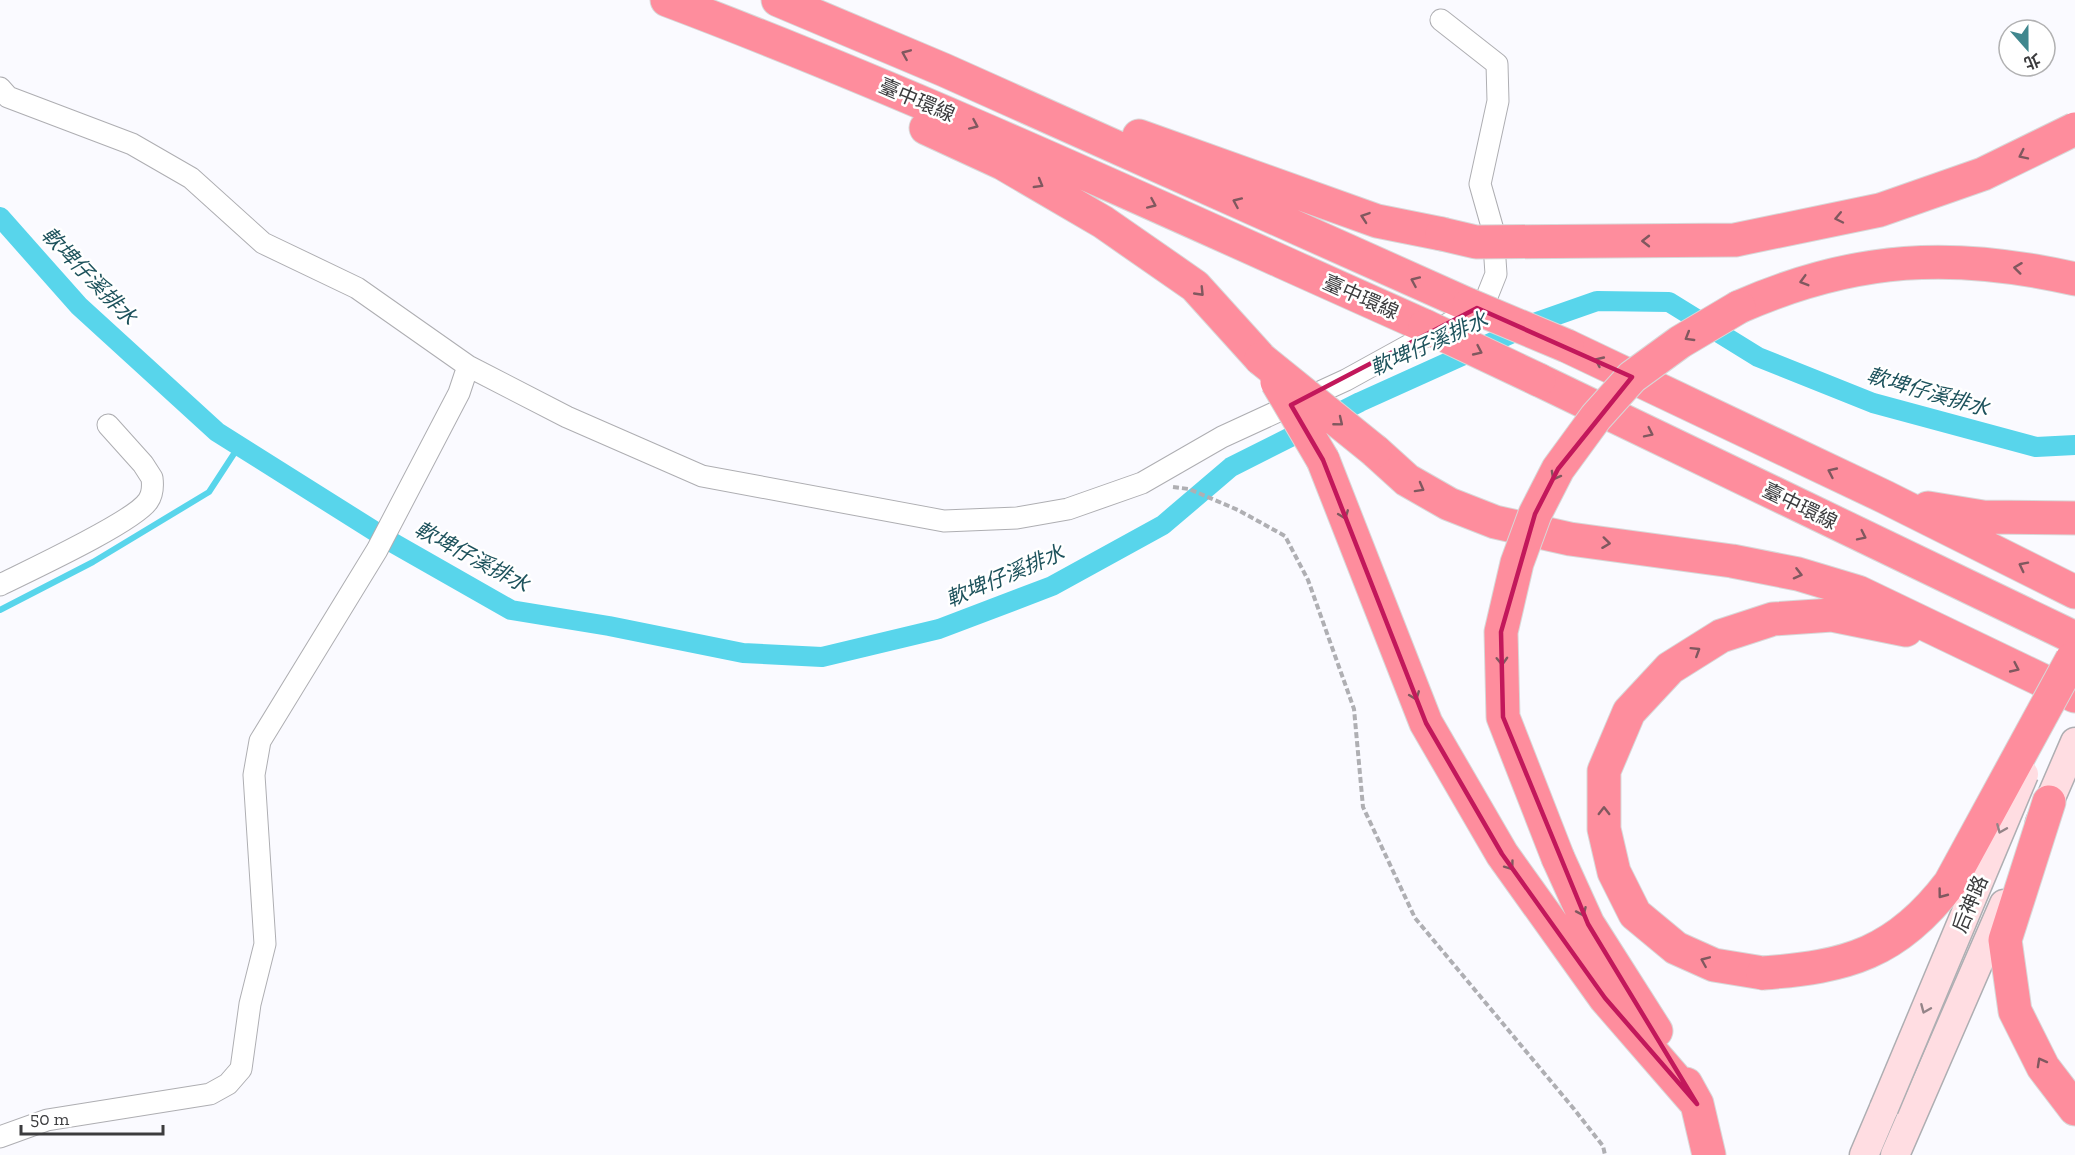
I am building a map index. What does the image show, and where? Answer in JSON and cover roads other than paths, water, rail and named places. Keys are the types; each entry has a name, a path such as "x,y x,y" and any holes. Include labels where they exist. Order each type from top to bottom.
{"highway":[{"name":"臺中環線","path":"667,0 808,53 950,114 1425,326 1539,380 2074,650"},
{"path":"667,0 861,98 1002,163 1103,222 1196,286 1261,359 1283,391 1323,460 1426,723 1490,834 1605,998 1697,1104"},
{"name":"臺中環線","path":"778,0 944,70 1468,305 1567,346 1884,497 2075,592"},
{"path":"944,70 1377,221 1476,242 1735,240 1880,210 1983,174 2075,129"},
{"path":"1709,1155 1697,1104 1659,1037 1588,924 1558,858 1503,717 1501,632 1517,563 1535,514 1558,469 1596,417 1632,377 1680,342 1739,307 1786,286 1837,272 1896,264 1960,261 2037,271 2075,279"},
{"path":"1261,359 1375,451 1407,480 1449,504 1495,522 1570,539 1664,549 1798,574 1858,592 2075,696"},
{"path":"1884,497 1983,517 2075,518"},
{"path":"1973,648 1880,623 1832,615 1773,619 1721,636 1670,668 1629,712 1604,771 1604,829 1614,872 1635,914 1676,948 1714,965 1762,973 1809,970 1853,960 1894,938 1930,909 1950,883 2074,650"},
{"path":"2049,802 2005,940 2015,1011 2043,1067 2075,1109"}],"street":[{"path":"0,88 8,97 132,144 191,178 263,243 357,288 468,366 567,417 702,476 944,521 1017,518 1068,509 1142,483 1222,437 1346,380 1484,304 1496,274 1493,230 1480,184 1498,101 1497,64 1442,20"},
{"path":"0,1137 47,1120 210,1094 228,1084 241,1069 250,1004 265,944 254,775 260,741 377,550 459,393 468,366"},
{"path":"0,585 99,534 142,507 149,500 152,478 143,464 108,426"},
{"name":"后神路","path":"1864,1155 2074,650"},
{"name":"后神路","path":"1895,1155 2075,742"}],"waterway":[{"name":"軟埤仔溪排水","path":"0,217 79,306 217,432 395,544 511,610 609,626 743,653 822,657 939,629 1052,586 1163,525 1231,467 1360,402 1537,322 1597,301 1669,302 1758,357 1873,403 2036,447 2075,445"},
{"path":"0,610 93,562 209,492 239,446"}]}
